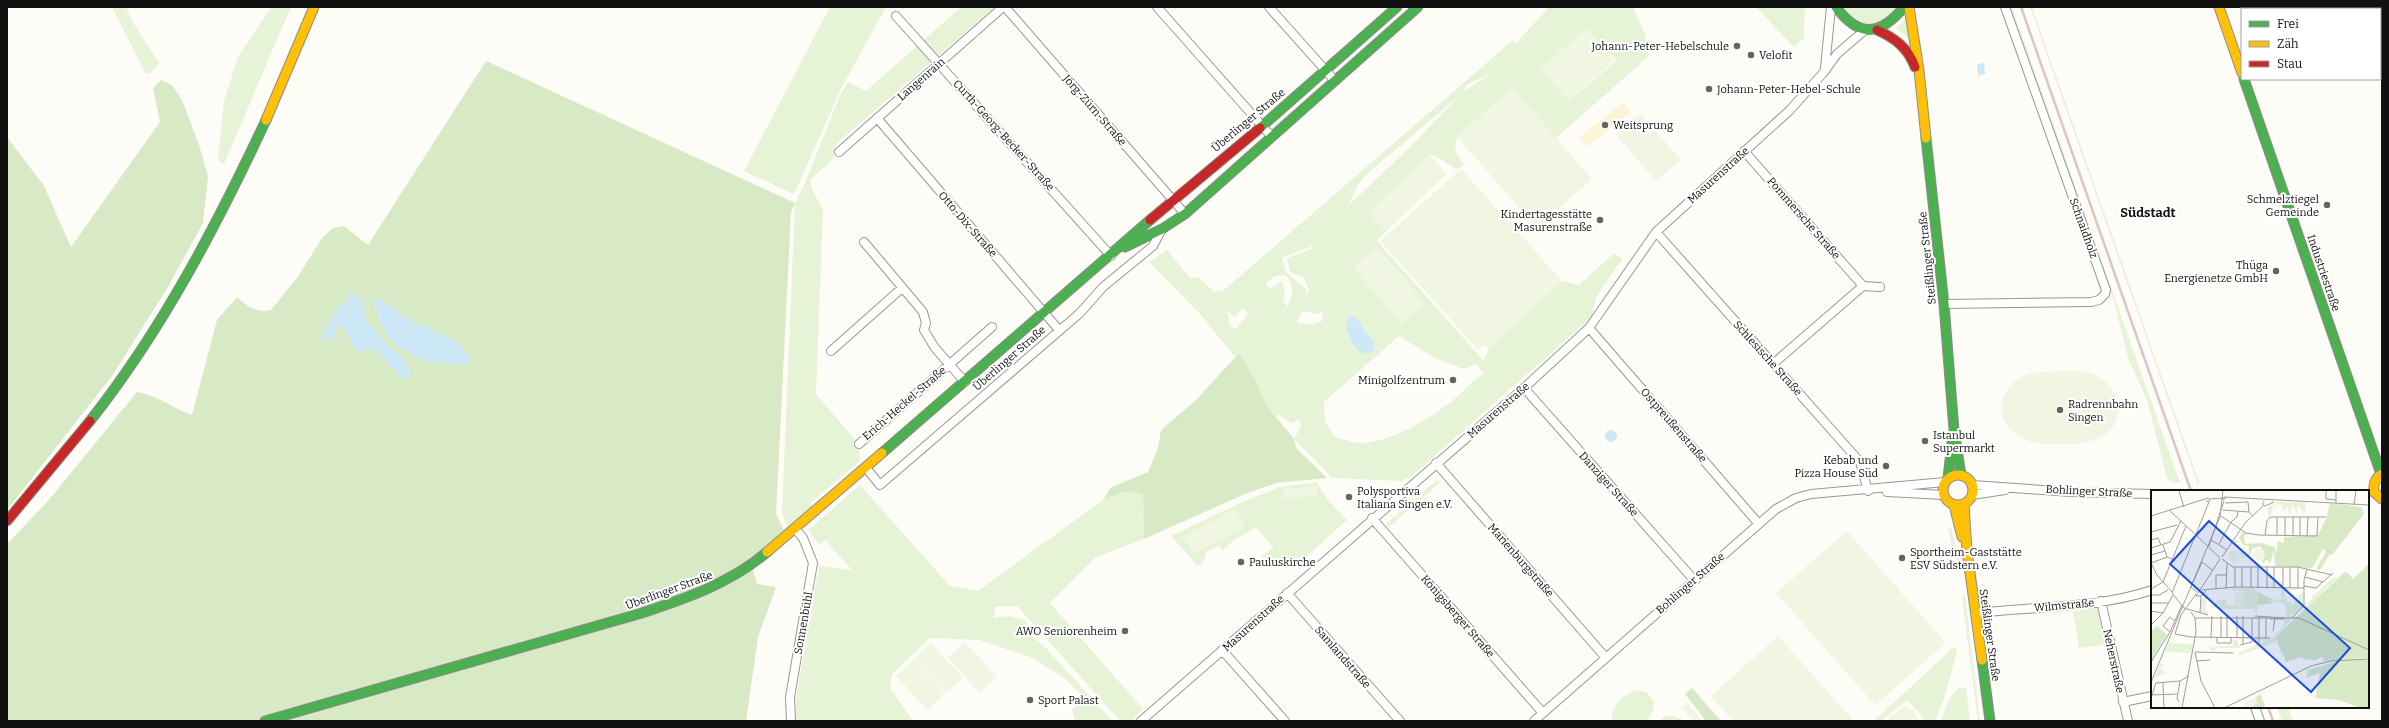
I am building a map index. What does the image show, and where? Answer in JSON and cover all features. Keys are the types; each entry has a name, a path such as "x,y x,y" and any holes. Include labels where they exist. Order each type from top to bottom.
{"street":[{"path":"7,521 67,452 116,386 174,298 212,232 237,182 293,61 314,7"},
{"name":"Langenrain","path":"839,152 1004,7"},
{"name":"Jörg-Zürn-Straße","path":"1004,7 1185,214"},
{"path":"1157,7 1272,137"},
{"path":"1268,7 1335,81"},
{"name":"Überlinger Straße","path":"265,721 608,624 690,597 730,579 752,565 795,529 1113,254 1172,199 1262,126 1397,7"},
{"name":"Überlinger Straße","path":"1113,254 1162,229 1185,214 1418,7"},
{"name":"Masurenstraße","path":"1824,72 1828,55 1831,7"},
{"name":"Steißlinger Straße","path":"1836,7 1850,25 1865,30 1877,30 1897,40 1913,58 1920,83"},
{"path":"1877,30 1888,26 1904,7"},
{"name":"Steißlinger Straße","path":"1908,7 1920,70 1920,83 1944,304 1954,430 1961,475"},
{"name":"Schnaidholz","path":"1944,304 2091,302 2099,300 2105,294 2106,290 2005,7"},
{"path":"2218,7 2241,70"},
{"name":"Curth-Georg-Becker-Straße","path":"896,16 1113,254"},
{"name":"Masurenstraße","path":"1141,721 1372,518 1524,388 1589,328 1656,232 1790,110 1824,72 1837,54 1865,30"},
{"name":"Industriestraße","path":"2244,80 2382,474"},
{"name":"Otto-Dix-Straße","path":"877,118 1059,330"},
{"name":"Pommersche Straße","path":"1744,151 1863,286"},
{"name":"Überlinger Straße","path":"866,468 880,485 1080,313 1103,287 1153,246 1162,229"},
{"name":"Schlesische Straße","path":"1656,232 1860,462 1868,491"},
{"name":"Erich-Heckel-Straße","path":"864,242 924,312 926,323 924,330 935,348 950,363 965,382"},
{"path":"1773,364 1863,286 1880,287"},
{"path":"831,351 902,288"},
{"name":"Erich-Heckel-Straße","path":"859,444 992,327"},
{"name":"Ostpreußenstraße","path":"1589,328 1758,523"},
{"name":"Danziger Straße","path":"1524,388 1694,580"},
{"name":"Steißlinger Straße","path":"1944,495 1954,430"},
{"name":"Marienburgstraße","path":"1436,463 1606,658"},
{"path":"2382,474 2374,481 2371,492 2382,499"},
{"path":"1944,495 1954,505 1964,504 1972,494 1972,485 1968,478 1961,475 1946,480"},
{"name":"Bohlinger Straße","path":"1534,721 1758,523 1796,498 1810,494 1868,491 1946,480"},
{"name":"Bohlinger Straße","path":"1972,485 2026,487 2071,492 2151,494"},
{"name":"Bohlinger Straße","path":"1972,494 2026,487"},
{"name":"Bohlinger Straße","path":"1868,491 1944,495"},
{"name":"Steißlinger Straße","path":"1964,504 1967,551 1990,721"},
{"name":"Steißlinger Straße","path":"1954,505 1956,518 1967,551"},
{"name":"Königsberger Straße","path":"1372,518 1543,713"},
{"name":"Sonnenbühl","path":"791,721 790,697 813,563 803,538 795,529"},
{"name":"Wilmstraße","path":"1975,613 2101,601 2135,596 2151,590"},
{"name":"Samlandstraße","path":"1287,593 1400,721"},
{"name":"Neherstraße","path":"2101,601 2128,721"},
{"path":"1222,650 1285,721"},
{"path":"2123,702 2151,696"},
{"path":"2255,708 2260,721"}],"green space":[{"path":"112,7 126,7 132,21 159,63 152,72 146,74"},
{"path":"271,7 291,7 224,164 218,159 224,101 238,57"},
{"path":"830,7 886,7 842,87 794,194 744,171"},
{"path":"961,7 995,7 836,144 833,159 810,180 812,190 823,209 816,394 859,444 860,461 810,503 814,508 788,529 782,513 795,203 804,185 841,93 848,82 866,91"},
{"path":"1549,7 1633,7 1645,34 1649,56 1556,138 1512,88 1457,137 1455,150 1464,165 1456,169 1437,157 1430,155 1369,212 1386,231 1377,241 1484,361 1488,349 1562,281 1579,285 1613,254 1623,258 1596,297 1592,317 1414,474 1402,481 1331,478 1294,439 1301,426 1300,420 1292,423 1279,415 1274,416 1267,406 1254,377 1239,353 1234,356 1202,316 1149,262 1167,250 1190,278 1198,277 1214,292 1224,290 1513,40 1515,44","holes":["1586,29 1616,61 1569,101 1541,69","1490,74 1465,91 1466,85","1460,95 1408,149 1348,206 1358,185 1367,174","1312,246 1311,249 1287,258 1290,272 1304,278 1309,290 1306,296 1306,289 1286,272 1282,258","1285,275 1289,280 1292,295 1282,315 1287,304 1283,302 1285,291 1282,281 1269,289 1266,283 1275,276","1243,308 1248,314 1237,328 1233,328 1229,323 1228,311 1234,317","1303,311 1315,314 1323,312 1322,321 1310,325 1297,322","1359,322 1370,335 1355,348 1347,332","1399,336 1435,358 1463,369 1476,364 1484,374 1473,381 1458,396 1437,412 1403,432 1365,443 1335,437 1325,421 1324,402"]},
{"path":"1756,7 1805,7 1804,38 1794,47"},
{"path":"1839,7 1896,7 1880,22 1874,25 1868,25 1855,20"},
{"path":"2010,7 2012,7 2180,483 2171,482 2167,478 2147,400 2128,358 2115,305"},
{"path":"2030,7 2032,7 2200,485 2198,485"},
{"path":"1908,15 1910,40 1896,29"},
{"path":"1586,29 1614,61 1569,101 1541,69"},
{"path":"486,61 795,203 791,212 776,514 784,530 750,559 757,584 776,587 758,637 746,721 7,721 7,544 48,501 137,392 151,396 192,415 217,320 237,297 245,304 257,310 271,310 297,278 322,238 333,228 344,226 368,245","holes":["354,293 362,305 363,314 369,327 383,342 404,359 403,379 373,348 358,352 335,312","387,304 414,323 375,311"]},
{"path":"161,80 172,85 182,100 199,145 208,176 203,223 168,287 112,376 7,510 7,137 44,186 71,247 160,122 153,88"},
{"path":"1512,88 1592,179 1537,228 1457,137"},
{"path":"1640,113 1681,160 1656,181 1616,135"},
{"path":"1430,155 1447,174 1386,231 1368,212"},
{"path":"1461,169 1562,281 1488,349 1484,345 1478,350 1380,241"},
{"path":"1377,246 1425,304 1401,324 1353,267"},
{"path":"1239,353 1254,377 1267,406 1294,439 1296,448 1327,478 1276,483 1245,494 1144,539 1143,494 1125,492 1104,499 1110,488 1148,472 1158,448 1161,430 1195,401"},
{"name":"Radrennbahn Singen","path":"2078,371 2093,374 2104,381 2113,390 2118,401 2118,412 2115,423 2107,433 2094,440 2084,443 2045,444 2021,438 2011,430 2003,419 2002,406 2003,399 2008,388 2015,381 2034,373"},
{"path":"1437,480 1441,482 1389,527 1386,524"},
{"path":"1317,482 1327,499 1347,520 1298,564 1261,557 1273,547 1256,528 1234,540 1223,550 1219,546 1206,552 1204,560 1198,566 1171,536 1247,500 1280,487"},
{"path":"860,485 950,586 978,591 1104,499 1125,492 1143,494 1144,539 1096,557 1050,603 1143,709 1131,721 1120,721 1017,606 995,607 994,618 1008,616 1025,620 1031,630 1030,634 1048,650 1112,721 1075,721 1072,709 1086,700 1063,677 1030,657 979,640 930,638 892,674 890,688 913,721 796,721 796,699 819,566 852,570 825,540 819,545 808,530"},
{"path":"1317,486 1318,496 1283,499 1283,489"},
{"path":"1235,509 1245,528 1193,554 1184,536"},
{"path":"1951,527 1958,558 1955,560 1948,528"},
{"path":"1847,531 1946,643 1875,705 1776,593"},
{"path":"1965,596 1980,721 1978,721 1962,597"},
{"path":"2100,607 2108,644 2079,648 2073,612"},
{"path":"1778,636 1854,721 1733,721 1711,696"},
{"path":"965,642 997,677 979,693 948,658"},
{"path":"931,643 963,678 946,693 914,659"},
{"path":"1955,646 1957,651 1946,693 1935,721 1921,721 1924,718 1907,700 1881,721 1874,721"},
{"path":"914,660 945,694 928,710 896,676"},
{"path":"1962,687 1966,688 1970,721 1941,721 1946,706 1954,692"},
{"path":"1692,688 1721,721 1706,721 1685,694"},
{"path":"1635,690 1647,692 1654,702 1653,711 1648,720 1614,721 1611,717 1616,704 1626,695"},
{"path":"1687,703 1703,721 1693,721 1681,707"},
{"path":"1905,705 1910,710 1913,709 1918,719 1886,721"},
{"path":"2277,708 2288,708 2293,721 2282,721"},
{"path":"1665,716 1673,716 1686,721 1660,721"}],"sand":[{"name":"Weitsprung","path":"1623,102 1631,112 1587,147 1579,138"}],"water":[{"path":"1984,63 1985,74 1978,76 1977,64"},
{"path":"354,293 362,302 366,321 390,347 404,359 412,375 403,379 373,348 358,352 340,323 333,339 320,338 335,312"},
{"path":"378,298 414,323 428,327 459,344 470,358 466,365 433,362 418,357 393,341 384,330 378,316 374,299"},
{"path":"1350,316 1356,317 1373,341 1375,350 1364,354 1353,344 1349,336 1346,322"},
{"path":"1611,430 1615,432 1617,436 1615,440 1611,442 1607,440 1605,436 1607,432"}],"railway":[{"path":"2021,7 2191,490"},
{"path":"2268,708 2273,721"}],"traffic: fast":[{"path":"1260,128 1397,7"},
{"path":"1125,247 1162,229 1185,214 1418,7"},
{"path":"1836,7 1853,24 1870,30 1886,24 1904,7"},
{"path":"2244,80 2381,474"},
{"path":"90,421 141,350 187,276 228,199 266,120"},
{"path":"1926,138 1944,304 1954,430 1961,475"},
{"path":"882,453 1150,220"},
{"path":"1948,478 1952,442"},
{"path":"265,721 642,613 692,595 723,581 753,563 767,552"},
{"path":"1982,660 1990,721"}],"traffic: slow":[{"path":"266,120 314,7"},
{"path":"1909,7 1919,70 1926,138"},
{"path":"2219,7 2241,70"},
{"path":"767,552 882,453"},
{"path":"2382,474 2376,479 2374,484 2374,492 2382,499"},
{"path":"1958,475 1969,479 1973,490 1969,501 1958,505 1947,501 1943,490 1947,479 1958,475"},
{"path":"1964,504 1967,551 1982,660"},
{"path":"1954,505 1962,537"}],"traffic: jam":[{"path":"1877,30 1890,36 1900,44 1909,54 1915,67"},
{"path":"1150,220 1260,128"},
{"path":"7,521 90,421"}],"place":[{"name":"Johann-Peter-Hebelschule","path":"1737,46"},
{"name":"Velofit","path":"1751,55"},
{"name":"Johann-Peter-Hebel-Schule","path":"1709,89"},
{"name":"Weitsprung","path":"1605,125"},
{"name":"Schmelztiegel Gemeinde","path":"2327,205"},
{"name":"Kindertagesstätte Masurenstraße","path":"1600,220"},
{"name":"Thüga Energienetze GmbH","path":"2276,271"},
{"name":"Minigolfzentrum","path":"1453,380"},
{"name":"Radrennbahn Singen","path":"2060,410"},
{"name":"Istanbul Supermarkt","path":"1925,441"},
{"name":"Kebab und Pizza House Süd","path":"1886,466"},
{"name":"Polysportiva Italiana Singen e.V.","path":"1349,497"},
{"name":"Sportheim-Gaststätte ESV Südstern e.V.","path":"1902,558"},
{"name":"Pauluskirche","path":"1241,562"},
{"name":"AWO Seniorenheim","path":"1125,631"},
{"name":"Sport Palast","path":"1030,700"}],"district":[{"name":"Südstadt","path":"2148,212"}]}
